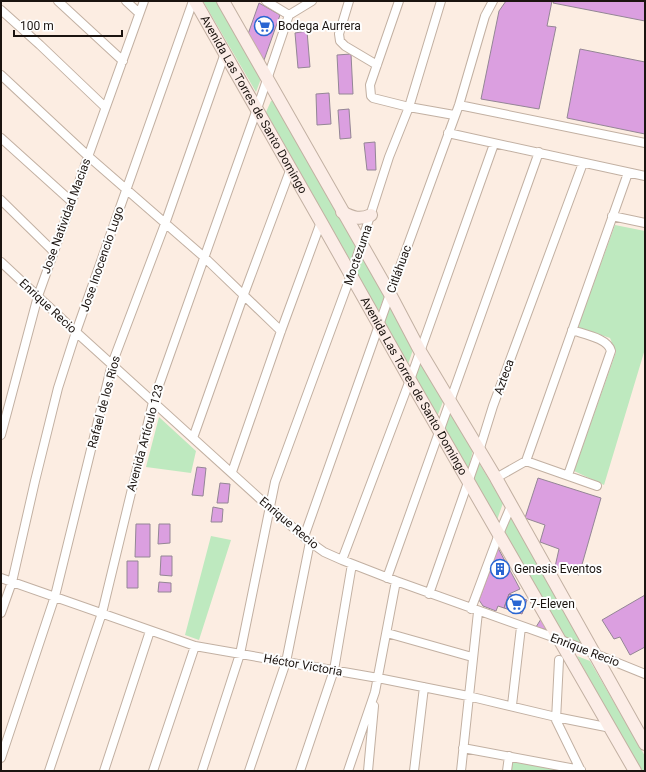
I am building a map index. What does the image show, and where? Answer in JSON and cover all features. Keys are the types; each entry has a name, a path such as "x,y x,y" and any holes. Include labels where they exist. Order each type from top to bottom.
{"street":[{"path":"58,1 123,60"},
{"path":"126,1 139,13"},
{"name":"Jose Natividad Macias","path":"1,435 38,296 144,1"},
{"name":"Avenida Las Torres de Santo Domingo","path":"194,1 635,771"},
{"name":"Jose Inocencio Lugo","path":"1,613 12,582 58,388 76,332 194,1"},
{"name":"Avenida Las Torres de Santo Domingo","path":"223,1 390,294 420,351 496,478 645,744"},
{"path":"266,1 279,4 289,15 312,1"},
{"path":"348,1 339,34 340,41 345,46 377,65"},
{"path":"399,1 370,85 371,96 376,99 409,107 454,115"},
{"name":"Moctezuma","path":"202,771 240,654 269,507 280,469 351,275 389,157 409,107 441,1"},
{"name":"Citláhuac","path":"249,771 286,662 307,540 390,294 459,104 479,33 485,16 493,1"},
{"path":"1,10 105,108"},
{"name":"Avenida Artículo 123","path":"50,771 102,613 153,402 289,15"},
{"name":"Rafael de los Rios","path":"1,758 55,596 112,364 165,224 225,53"},
{"path":"1,75 88,156 165,224 204,256 281,331"},
{"path":"459,104 645,143"},
{"path":"448,133 645,176"},
{"path":"1,138 72,202"},
{"path":"342,560 410,380 494,144"},
{"path":"387,578 539,152"},
{"name":"Azteca","path":"429,594 469,481 493,406 583,162"},
{"path":"193,438 290,168"},
{"path":"496,478 526,461 628,173"},
{"path":"1,200 53,251"},
{"path":"342,212 356,218 364,218 371,215"},
{"path":"612,216 645,223"},
{"path":"232,472 321,222"},
{"name":"Enrique Recio","path":"1,262 269,507 307,540 324,552 429,594 561,640 645,674"},
{"path":"568,475 611,351 605,341 572,330"},
{"path":"526,461 596,486"},
{"path":"460,771 472,657 475,610 499,534 511,506"},
{"path":"300,771 334,670 352,564"},
{"name":"Héctor Victoria","path":"1,578 195,646 424,687 611,728"},
{"path":"348,771 375,692 396,581"},
{"path":"512,706 521,627"},
{"path":"104,771 150,631"},
{"path":"387,633 472,657"},
{"path":"153,771 195,646"},
{"path":"559,660 556,717 559,728 581,770"},
{"path":"414,771 424,687"},
{"path":"368,771 375,692"},
{"path":"463,748 581,770"},
{"path":"507,771 509,756"}],"green space":[{"path":"203,1 219,1 262,76 256,92"},
{"path":"274,100 358,244 351,262 266,112 271,101"},
{"path":"615,225 645,231 645,349 604,485 574,471 616,352 610,338 578,326"},
{"path":"361,254 385,295 377,315 354,275"},
{"path":"390,305 414,347 407,367 383,324"},
{"path":"420,359 444,399 437,417 414,378"},
{"path":"448,406 473,450 468,472 441,426"},
{"path":"159,417 196,451 191,473 146,467"},
{"path":"478,461 503,503 496,523 472,480"},
{"path":"509,513 586,647 562,637 501,533"},
{"path":"211,536 231,540 199,640 185,635"},
{"path":"577,656 590,661 645,756 645,771 639,771"},
{"path":"514,760 568,771 508,771 509,763"}],"building":[{"path":"506,1 552,1 547,26 556,27 539,109 481,99 499,11"},
{"path":"554,1 645,1 645,21 553,3"},
{"name":"Bodega Aurrera","path":"259,3 280,15 263,63 247,37"},
{"path":"307,31 310,67 298,68 295,33"},
{"path":"580,49 645,62 645,134 567,118"},
{"path":"351,54 353,94 339,94 337,55"},
{"path":"329,93 331,124 317,125 316,94"},
{"path":"349,109 351,138 340,139 338,110"},
{"path":"375,142 376,170 367,170 364,143"},
{"path":"197,467 206,468 203,496 192,495"},
{"path":"538,478 601,498 579,575 555,567 559,549 540,542 545,525 525,518"},
{"path":"220,483 230,484 228,503 217,503"},
{"path":"213,507 223,509 222,522 211,522"},
{"path":"136,524 150,524 150,557 135,557"},
{"path":"159,524 170,524 170,543 158,544"},
{"name":"Genesis Eventos","path":"498,548 520,589 509,594 504,608 498,606 496,611 483,606 479,600"},
{"path":"161,556 172,556 172,576 160,575"},
{"path":"127,561 138,561 138,588 127,588"},
{"path":"159,582 171,583 171,592 158,592"},
{"name":"7-Eleven","path":"509,594 527,600 522,614 504,608"},
{"path":"645,595 645,647 630,655 620,637 614,639 602,620"},
{"name":"7-Eleven","path":"541,619 551,631 536,627"}],"place":[{"name":"Bodega Aurrera","path":"264,26"},
{"name":"Genesis Eventos","path":"500,569"},
{"name":"7-Eleven","path":"516,604"}]}
